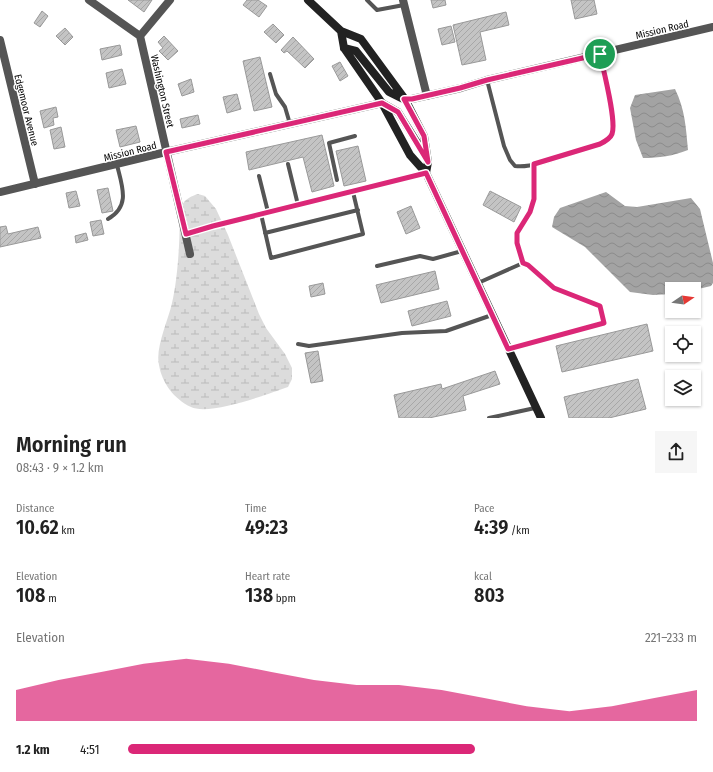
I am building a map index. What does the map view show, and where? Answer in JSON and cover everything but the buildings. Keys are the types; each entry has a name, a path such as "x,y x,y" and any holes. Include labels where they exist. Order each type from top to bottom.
{"main road":[{"path":"308,0 341,31 361,39 404,99 424,136 428,162 426,173"},
{"path":"341,31 344,48 382,103 410,155 426,173 541,418"},
{"path":"344,48 356,51 389,92 404,99"},
{"path":"382,103 398,112 428,162"}],"street":[{"path":"89,0 140,36 170,0"},
{"path":"403,2 427,96"},
{"name":"Mission Road","path":"404,99 427,96 487,80 713,27"},
{"name":"Washington Street","path":"140,36 190,254"},
{"name":"Edgemoor Avenue","path":"0,40 35,184"},
{"name":"Mission Road","path":"0,192 166,152 382,103"}],"lane":[{"path":"367,0 377,10 403,2"},
{"path":"487,80 504,146 510,160 515,166 520,167 534,164 600,144 612,134 613,124 606,78 600,54"},
{"path":"270,74 276,94 285,107 290,124"},
{"path":"337,180 329,143 355,136"},
{"path":"288,164 298,205"},
{"path":"523,263 517,243 517,233 530,212 534,199 534,164"},
{"path":"108,220 116,215 120,210 123,198 117,165"},
{"path":"186,234 426,173"},
{"path":"259,176 268,212"},
{"path":"339,189 340,195"},
{"path":"261,214 271,258 363,234 353,192"},
{"path":"265,233 358,210"},
{"path":"377,266 420,256 433,259 462,251"},
{"path":"477,283 523,263 528,265 554,288 600,306 604,323 508,349"},
{"path":"298,344 309,346 402,333 446,331 492,315"},
{"path":"489,418 535,408"}],"green space":[{"path":"198,194 205,196 216,209 228,235 259,314 266,328 285,354 292,368 292,379 288,387 239,403 211,409 191,407 179,400 170,390 163,378 158,358 160,343 175,289 182,206 186,200"}],"water":[{"path":"675,89 683,111 688,150 677,154 655,158 643,158 636,140 630,108 635,95"},
{"path":"606,192 625,206 637,207 691,198 700,209 713,263 713,283 711,286 701,288 701,282 665,282 665,294 653,295 630,292 585,247 552,227 554,217 560,208"}],"route":[{"path":"600,54 606,78 613,124 612,134 600,144 534,164 534,199 530,212 517,233 517,243 523,263 528,265 554,288 600,306 604,323 508,349 426,173 186,234 166,152 382,103 390,106 398,112 428,162 424,136 404,99 412,99 460,88 487,80 600,54"}]}
